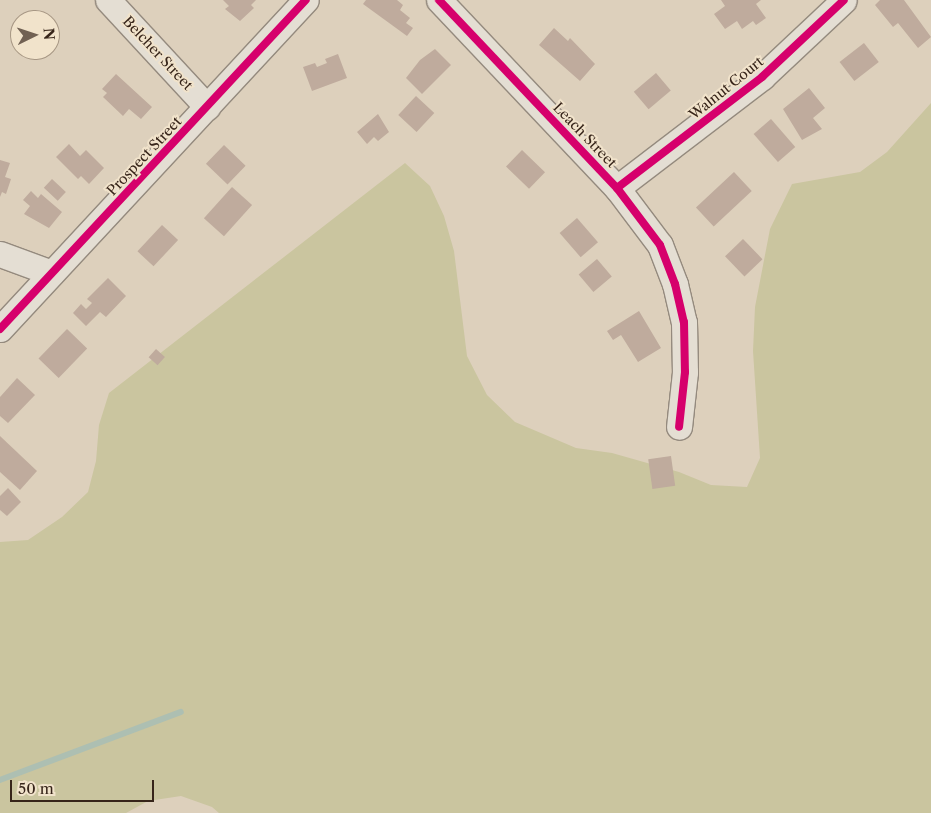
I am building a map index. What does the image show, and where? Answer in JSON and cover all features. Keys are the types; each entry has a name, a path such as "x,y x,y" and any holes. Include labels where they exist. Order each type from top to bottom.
{"street":[{"name":"Belcher Street","path":"108,0 207,107"},
{"name":"Prospect Street","path":"0,329 306,0"},
{"name":"Leach Street","path":"439,0 617,188 660,245 676,284 684,322 685,372 679,427"},
{"name":"Walnut Court","path":"617,188 762,77 844,0"},
{"path":"0,254 52,273"}],"shaded area":[{"path":"931,103 931,813 219,813 212,807 181,796 148,801 126,813 0,813 0,542 28,540 62,517 88,492 96,461 99,425 109,393 405,163 430,186 444,216 454,251 467,356 487,395 515,422 576,448 612,453 679,472 711,485 747,487 760,458 753,351 755,307 770,229 792,184 860,172 887,152"}],"building":[{"path":"223,0 256,0 251,5 254,8 240,21 225,9 229,6"},
{"path":"366,0 397,0 403,5 400,10 410,18 406,23 413,28 407,36 363,4"},
{"path":"721,0 761,0 756,4 766,18 756,25 753,21 742,29 737,21 725,29 714,14 725,6"},
{"path":"880,0 904,0 931,37 918,48 898,23 893,27 875,5"},
{"path":"554,28 568,41 570,38 595,64 580,81 539,45"},
{"path":"864,43 879,62 854,81 840,62"},
{"path":"435,49 451,65 422,94 406,78 420,60"},
{"path":"338,54 347,78 312,91 303,67 315,63 317,67 327,63 325,59"},
{"path":"656,73 671,91 649,109 634,92"},
{"path":"116,74 152,107 141,119 129,109 123,116 103,97 107,93 102,89"},
{"path":"809,88 825,108 813,118 822,129 802,140 783,109"},
{"path":"416,96 434,113 417,132 398,115"},
{"path":"378,114 389,132 378,141 374,137 367,144 357,132"},
{"path":"771,119 795,147 778,162 754,134"},
{"path":"69,144 80,156 86,150 104,168 89,184 81,176 78,179 56,157"},
{"path":"224,145 246,166 228,185 206,164"},
{"path":"522,150 545,172 529,189 506,167"},
{"path":"0,160 10,163 5,177 11,179 6,194 2,192 0,197"},
{"path":"734,172 752,191 714,226 696,207"},
{"path":"52,179 66,192 58,201 44,188"},
{"path":"232,187 252,205 224,236 204,218"},
{"path":"31,191 38,198 41,194 62,212 49,228 24,214 30,206 23,200"},
{"path":"577,218 598,242 581,257 560,233"},
{"path":"162,225 178,240 154,266 137,251"},
{"path":"743,239 762,259 744,277 725,256"},
{"path":"597,259 612,277 593,292 579,274"},
{"path":"108,278 126,296 106,317 100,312 86,326 73,313 81,304 86,309 92,303 87,299"},
{"path":"639,311 661,348 638,362 621,335 613,340 607,331"},
{"path":"67,329 87,348 59,378 39,358"},
{"path":"156,349 165,357 158,365 149,357"},
{"path":"17,378 35,395 8,423 0,416 0,397"},
{"path":"0,436 37,471 20,490 0,472"},
{"path":"671,456 675,486 652,489 648,459"},
{"path":"8,488 21,502 7,516 0,510 0,496"}],"waterway":[{"path":"0,780 181,712"}],"cycle path":[{"path":"0,329 306,0"},
{"path":"439,0 617,188 660,245 675,284 684,322 685,372 679,427"},
{"path":"617,188 762,77 844,0"}]}
